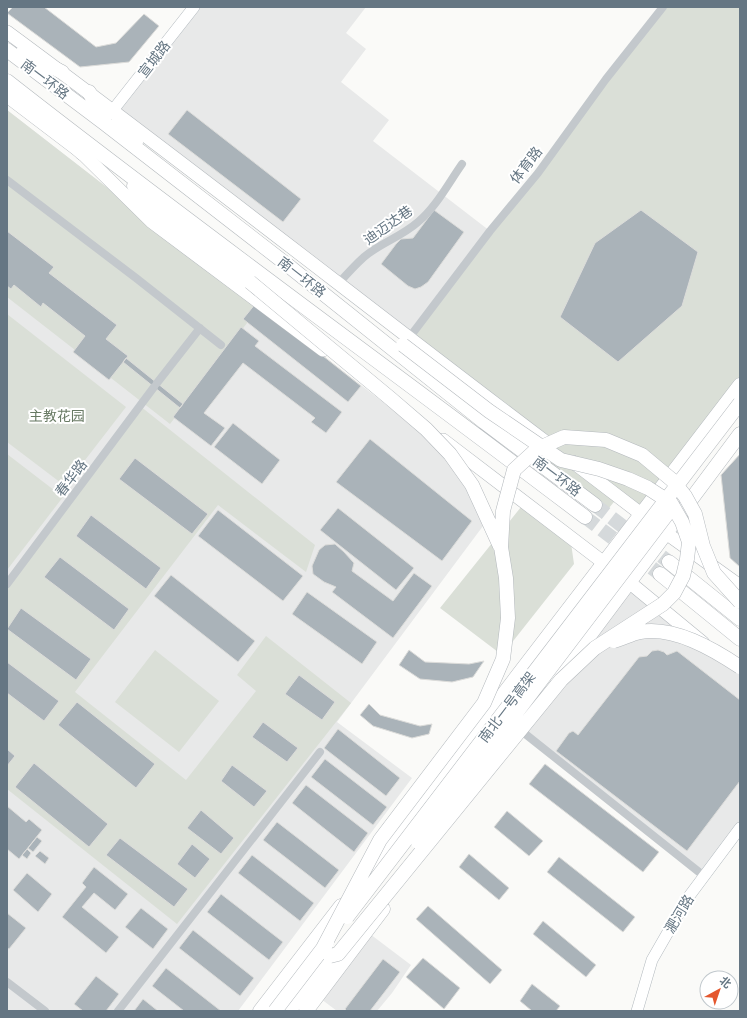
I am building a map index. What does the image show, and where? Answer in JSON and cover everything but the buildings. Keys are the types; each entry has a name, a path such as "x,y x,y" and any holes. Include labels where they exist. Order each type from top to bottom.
{"highway":[{"path":"7,46 62,72"},
{"name":"南一环路","path":"7,50 107,125 290,267 484,422 595,505"},
{"name":"南一环路","path":"7,81 114,164 475,433 585,517"},
{"path":"89,92 107,125"},
{"path":"29,98 82,153"},
{"path":"113,110 144,154"},
{"path":"114,164 151,205 182,232 250,282 392,399 426,429 450,454 472,485 501,547"},
{"path":"290,267 317,278 406,342 489,411 561,460 599,469 628,479 648,488 671,503 682,522 689,542 688,559 684,576 674,593 664,604 594,648 561,680 338,954 326,953 380,840 484,703 503,659 508,618 506,578 501,547 503,511 514,470 537,449 564,437 606,440 642,455 672,480 685,496 695,514 703,546 714,573 740,602"},
{"path":"260,1011 740,385"},
{"name":"南北一号高架","path":"289,1011 326,953 740,403"},
{"name":"南北一号高架","path":"275,1011 326,953 740,418"},
{"path":"306,1011 740,434"},
{"path":"669,562 740,619"},
{"path":"660,574 740,639"},
{"path":"594,648 640,632 661,631 689,639 724,656 740,667"}],"main road":[{"path":"7,32 113,110 338,284 406,342 740,586"},
{"path":"7,96 82,153 152,222 240,290 390,400 629,582 740,673"}],"street":[{"name":"宣城路","path":"113,110 194,7"},
{"name":"体育路","path":"406,342 490,231 538,173 606,79 663,7"},
{"name":"迪迈达巷","path":"338,284 364,257 381,245 406,232 418,222 427,213 462,164"},
{"path":"7,180 221,345"},
{"name":"春华路","path":"7,584 200,328"},
{"path":"519,729 704,876"},
{"path":"118,1011 320,752"},
{"name":"淝河路","path":"637,1011 652,960 687,899 740,828"},
{"path":"7,982 45,1011"}],"shaded area":[{"path":"194,7 366,7 346,33 366,49 341,82 389,120 373,141 490,231 409,338 113,110"},
{"path":"7,110 469,469 483,526 337,722 412,778 238,1011 7,1011"},
{"path":"629,582 740,673 740,830 704,876 519,729"},
{"path":"366,931 411,965 392,993 377,1011 337,1011 317,996"}],"green space":[{"path":"663,7 740,7 740,385 641,514 618,497 609,508 402,351"},
{"path":"7,110 260,306 170,424 7,297"},
{"name":"主教花园","path":"7,314 126,407 65,486 7,442"},
{"path":"140,406 315,545 306,572 218,505 75,692 186,780 256,691 237,675 266,636 351,703 177,924 7,789 7,583"},
{"path":"7,454 63,497 7,570"},
{"path":"521,507 571,543 574,564 502,655 440,608"},
{"path":"155,650 219,701 179,752 115,702"}],"tunnel":[{"path":"595,505 669,562"},
{"path":"585,517 660,574"}]}
